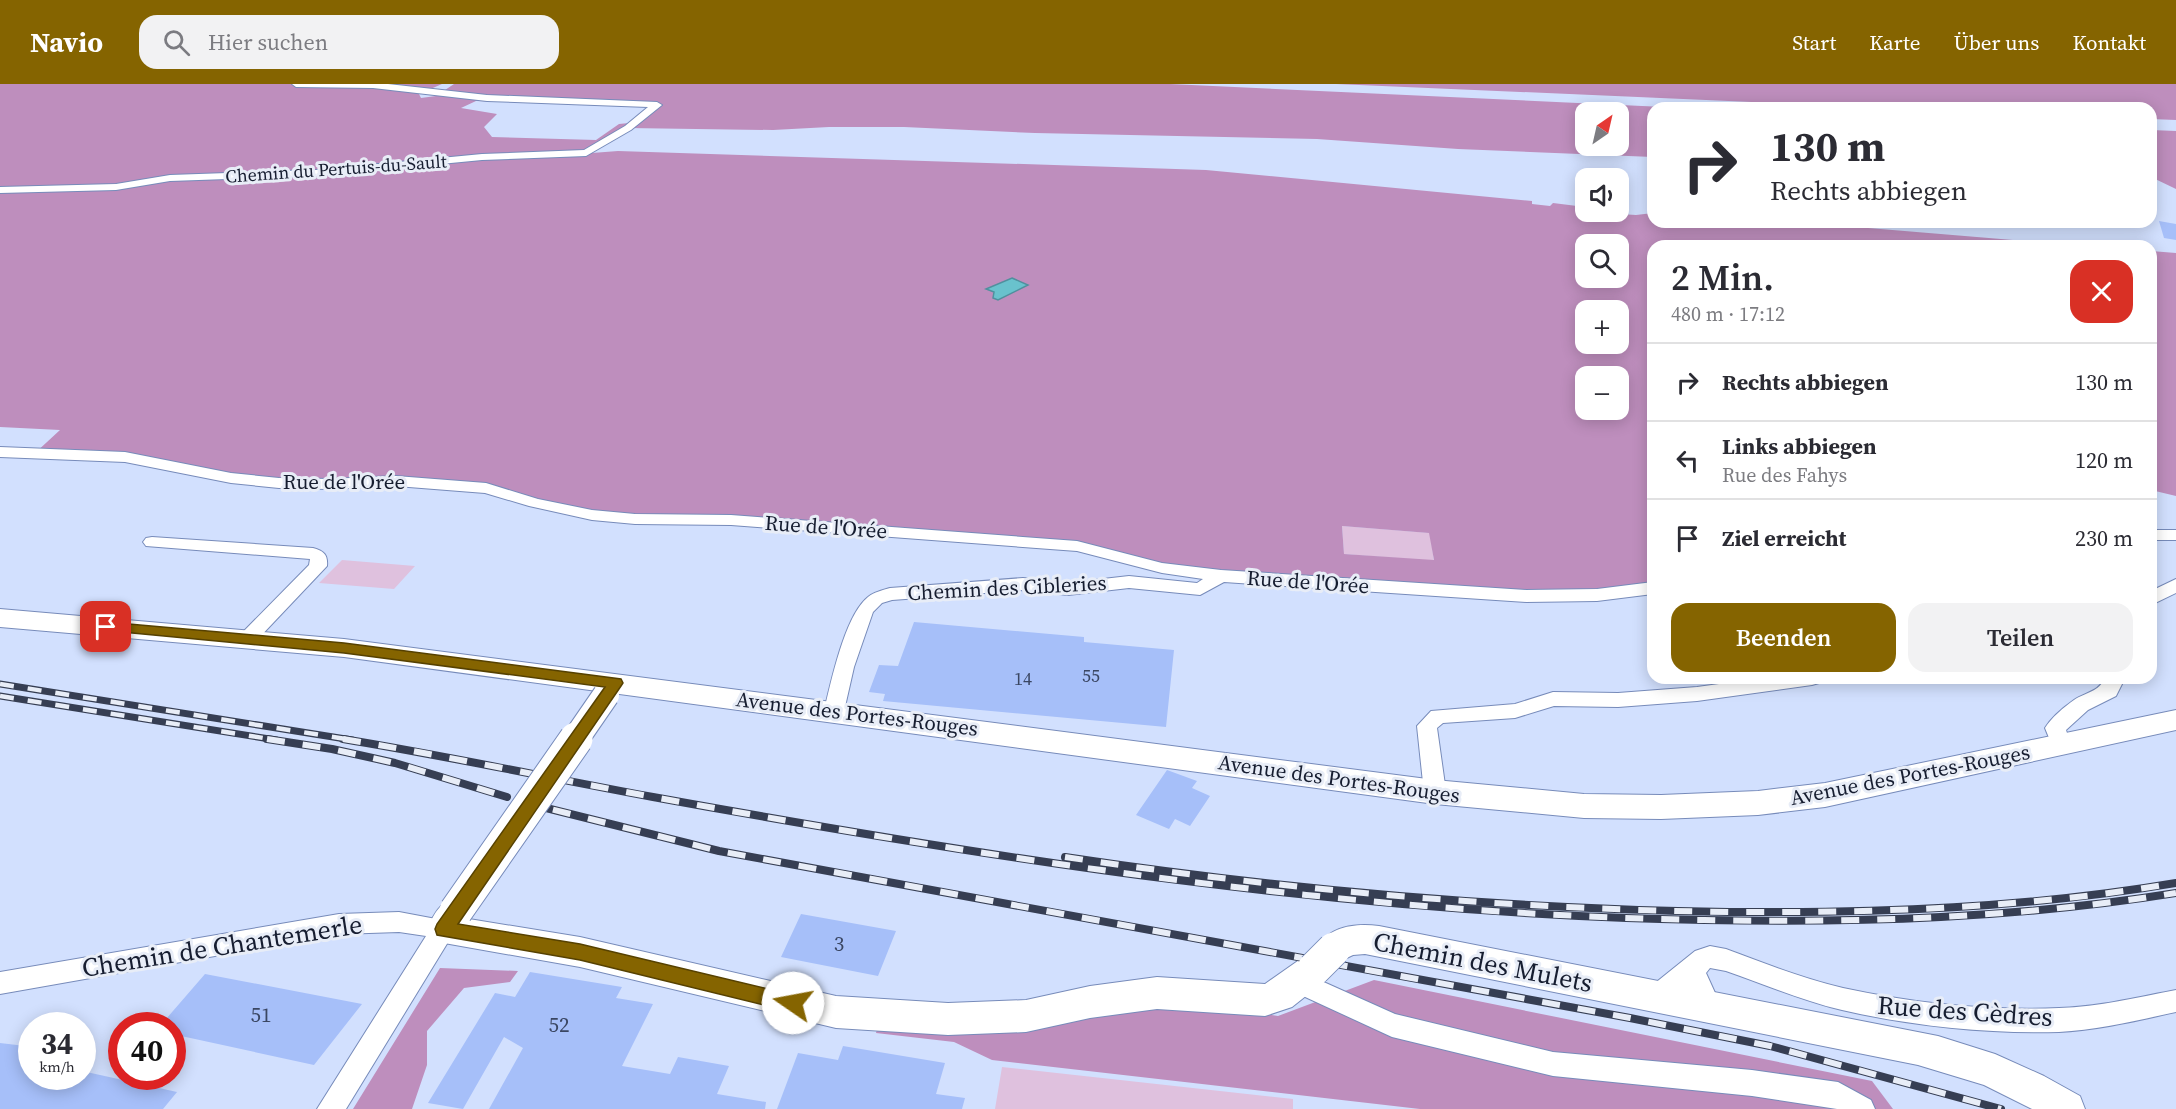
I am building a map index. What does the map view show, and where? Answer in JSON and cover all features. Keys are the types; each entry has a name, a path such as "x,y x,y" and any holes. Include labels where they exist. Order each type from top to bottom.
{"main road":[{"name":"Avenue des Portes-Rouges","path":"0,618 248,638 399,654 611,689 834,711 1506,801 1584,806 1661,807 1758,803 1835,794 2176,720"},
{"path":"450,920 611,689"},
{"name":"Chemin des Mulets","path":"450,920 772,999 836,1012 948,1019 1026,1016 1090,1002 1157,993 1265,1000 1280,996 1346,941 1354,939 1380,941 1964,1059 2020,1081 2066,1109"}],"street":[{"name":"Chemin du Pertuis-du-Sault","path":"0,190 116,187 170,178 316,173 482,157 586,153 628,128 657,105 487,98 373,85 296,84"},
{"name":"Rue de l'Orée","path":"0,452 125,457 231,478 279,483 328,484 396,481 486,488 535,503 592,515 635,519 731,520 1077,546 1162,568 1221,576 1526,596 1597,596 1647,589"},
{"path":"2157,535 2176,535"},
{"path":"152,542 313,553 319,557 318,566 248,638"},
{"name":"Chemin des Cibleries","path":"834,711 844,667 865,610 876,599 890,594 1023,584 1068,589 1129,582 1200,589 1221,576"},
{"path":"2157,596 2176,585"},
{"path":"1435,792 1427,726 1438,716 1515,711 1553,699 1618,700 1697,694 1769,684"},
{"path":"2061,745 2055,728 2081,705 2109,691 2112,684"},
{"path":"331,1109 450,920"},
{"name":"Chemin de Chantemerle","path":"0,982 339,924 450,920"},
{"name":"Rue des Cèdres","path":"1658,996 1704,958 1717,957 1843,999 1911,1012 2007,1020 2061,1020 2117,1013 2176,1001"},
{"path":"1315,967 1392,1025 1553,1064 1752,1083 1838,1095 1861,1109"},
{"path":"1692,970 1708,1006"}],"shaded area":[{"path":"0,84 442,84 419,94 421,98 436,96 454,84 1170,84 1575,103 1575,154 1458,149 1317,139 1035,133 904,127 773,130 628,128 592,153 618,151 1206,170 1532,201 1532,204 1550,206 1553,203 1575,206 1575,222 1629,222 1629,215 1647,214 1647,228 1868,228 2014,240 1647,240 1647,589 1597,595 1221,576 1077,546 592,515 486,488 279,483 125,457 34,454 60,430 0,427","holes":["476,101 661,105 639,122 619,124 596,140 492,137 484,127 497,114 461,108","1342,526 1429,533 1434,560 1344,554"]},
{"path":"1336,84 2176,84 2176,120 2157,119 2157,102 1754,102"},
{"path":"1629,105 1647,106 1647,157 1629,156"},
{"path":"2157,130 2176,131 2176,189 2157,180"},
{"path":"2157,251 2176,253 2176,496 2157,491"},
{"path":"1012,278 1028,285 998,300 993,298 994,292 986,289"},
{"path":"1342,526 1430,533 1434,561 1344,554"},
{"path":"342,560 415,566 394,589 319,583"},
{"path":"440,968 518,971 510,982 464,988 427,1031 427,1065 412,1109 353,1109"},
{"path":"1374,980 1872,1081 1893,1109 1420,1109 992,1060 954,1042 876,1033 878,1025 1179,1001 1278,1016"},
{"path":"1002,1067 1293,1099 1293,1109 995,1109"}],"building":[{"path":"2159,221 2176,224 2176,240 2164,238"},
{"path":"914,622 1084,637 1084,642 1174,650 1166,727 883,701 885,694 869,692 879,665 898,666"},
{"path":"1167,770 1197,781 1192,788 1210,796 1190,826 1175,819 1169,829 1136,815"},
{"path":"801,914 896,931 878,976 781,957"},
{"path":"530,972 622,987 616,998 653,1004 622,1066 670,1074 678,1057 729,1066 717,1094 766,1102 765,1109 489,1109 523,1048 504,1037 463,1109 428,1103 495,993 515,997"},
{"path":"205,974 362,1004 314,1065 186,1037 186,1012 172,1012"},
{"path":"0,1043 18,1045 18,1090 96,1090 96,1074 108,1077 108,1090 177,1092 163,1109 0,1109"},
{"path":"843,1046 945,1063 936,1094 965,1098 962,1109 777,1109 798,1053 838,1060"}],"railway":[{"path":"0,684 352,740"},
{"path":"0,696 276,740"},
{"path":"267,739 332,749 395,763 507,797"},
{"path":"343,739 653,797 914,842 1176,880 1439,907 1571,916 1822,921 2000,913 2176,893"},
{"path":"518,801 719,851 1630,1018 1770,1046 2001,1109"},
{"path":"1065,857 1230,879 1396,896 1562,907 1729,912 1953,907 2065,898 2176,883"}],"route":[{"path":"106,627 344,648 615,683 444,929 580,952 793,1003"}]}
